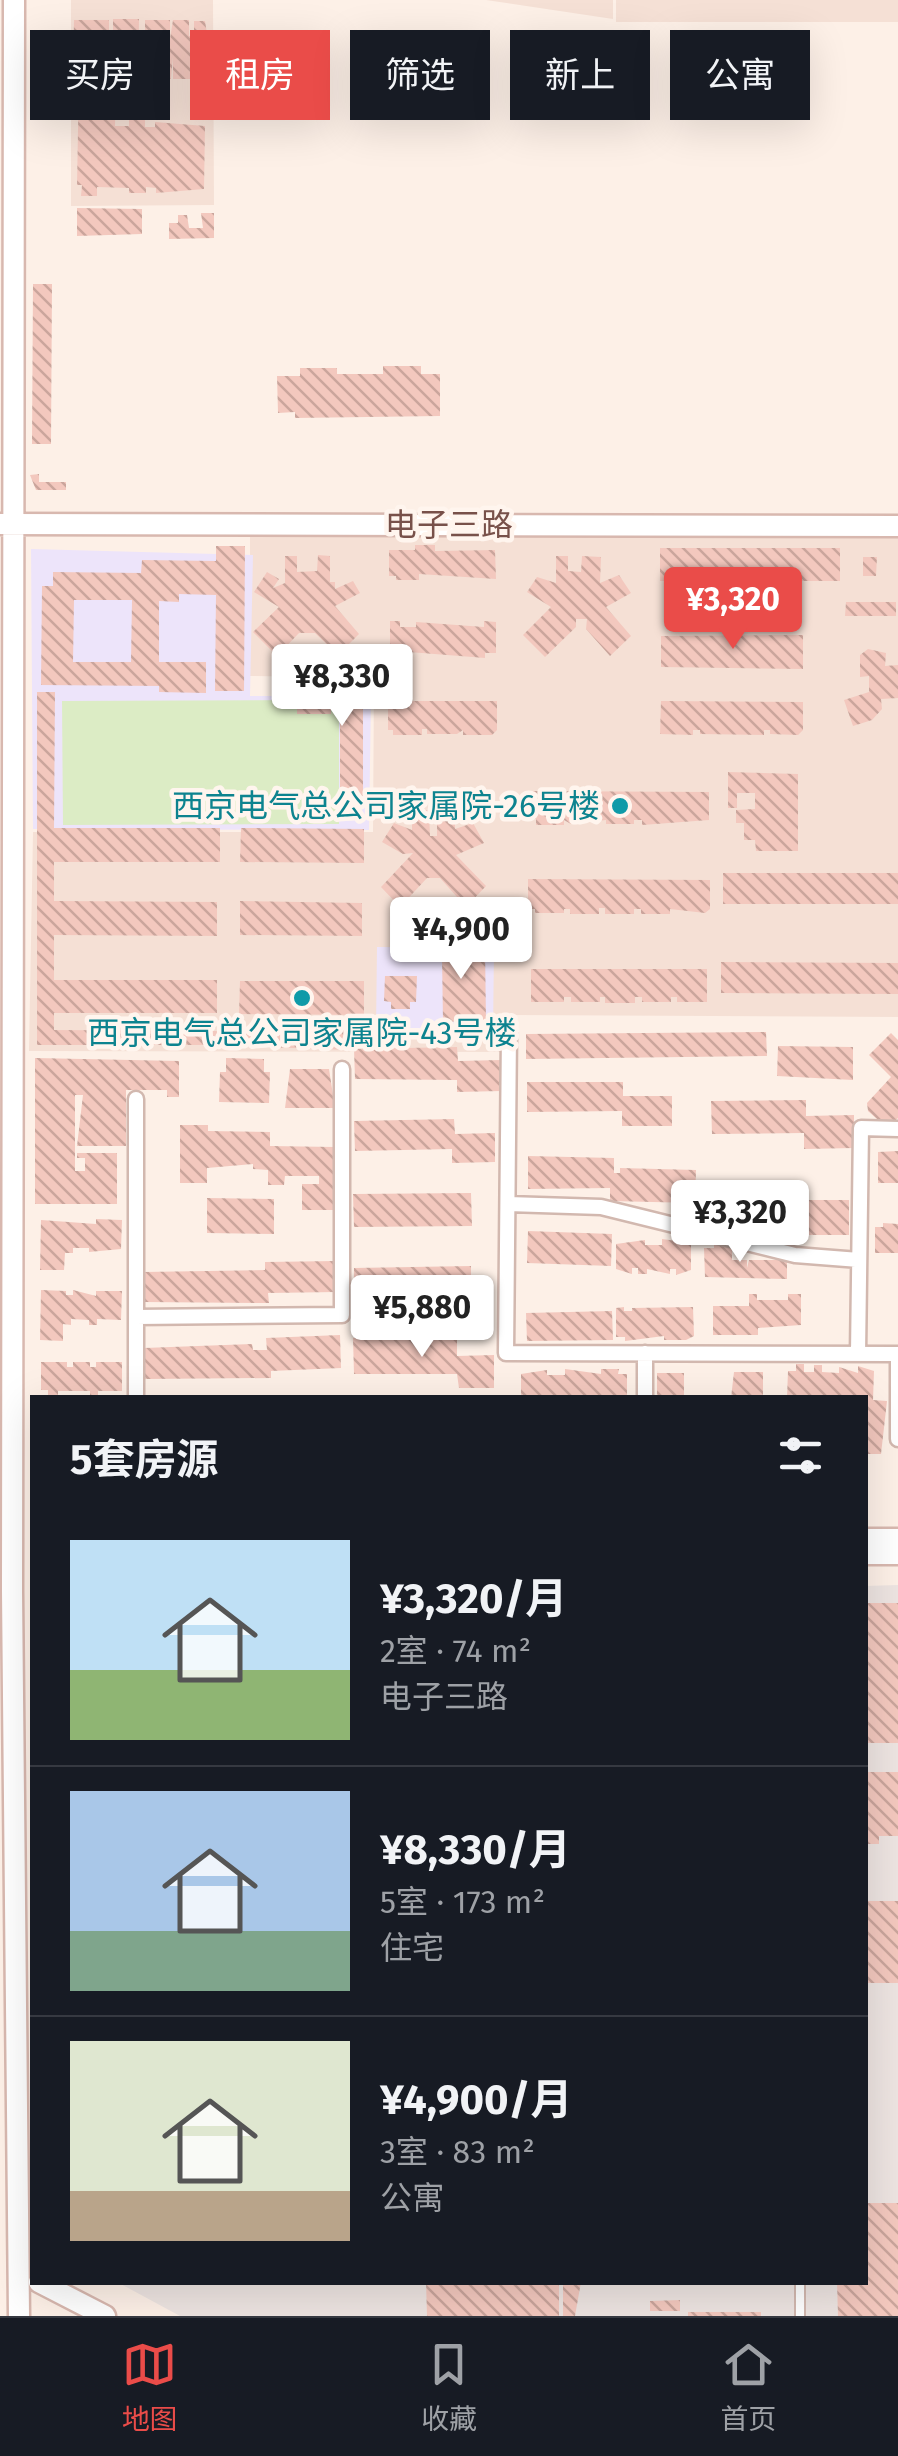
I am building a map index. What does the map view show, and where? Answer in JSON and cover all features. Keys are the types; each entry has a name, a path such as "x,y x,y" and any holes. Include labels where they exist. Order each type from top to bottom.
{"main road":[{"path":"14,0 7,524 23,2274 19,2316"},
{"name":"电子三路","path":"7,524 898,526"},
{"path":"868,1539 898,1539"},
{"path":"868,1554 898,1554"},
{"path":"44,2285 104,2316"}],"street":[{"path":"510,1032 506,1353 898,1354 898,1439"},
{"path":"136,1317 342,1315 342,1068"},
{"path":"136,1100 136,1395"},
{"path":"858,1354 861,1128 898,1129"},
{"path":"508,1204 601,1207 795,1255 859,1260"},
{"path":"645,1354 645,1395"}],"lane":[{"path":"800,2285 800,2316"}],"shaded area":[{"path":"71,0 213,0 213,30 190,30 190,120 214,120 214,205 71,206 71,120 170,120 170,30 71,30"},
{"path":"486,0 613,0 613,19"},
{"path":"616,0 898,0 898,22 616,22"},
{"path":"250,535 898,535 898,1017 502,1015 502,1052 29,1051 33,832 373,832 374,678 250,676"},
{"path":"31,549 253,555 250,696 371,696 369,830 33,829"},
{"path":"377,947 494,948 493,1031 376,1030"},
{"path":"898,1585 898,2316 180,2316 123,2285 868,2285 868,1586"}],"green space":[{"path":"339,700 339,824 63,825 62,701"}],"building":[{"path":"113,19 139,19 139,30 113,30"},
{"path":"74,20 109,20 109,30 74,30"},
{"path":"145,20 170,20 170,30 145,30"},
{"path":"173,20 189,20 190,79 173,79 173,57 171,79"},
{"path":"194,21 205,21 206,30 194,30"},
{"path":"78,120 115,120 115,126 129,126 129,120 145,120 145,127 155,127 155,122 205,126 204,189 156,193 156,188 146,187 146,193 129,193 129,188 97,187 97,196 81,196 82,185 77,185"},
{"path":"77,208 142,209 142,234 77,236"},
{"path":"201,213 214,213 214,238 169,239 169,223 178,223 178,215 187,215 189,228 203,228"},
{"path":"33,284 52,284 51,444 32,444"},
{"path":"383,366 421,366 421,374 440,374 440,416 295,418 295,412 278,413 277,376 300,376 300,368 337,368 337,374 383,374"},
{"path":"39,474 39,482 66,482 66,490 36,490 30,475"},
{"path":"415,545 435,545 435,551 495,550 496,579 419,574 419,580 396,580 396,576 389,576 389,550 415,550"},
{"path":"216,546 245,546 244,691 215,691 216,595 179,594 179,602 159,601 159,662 206,662 206,693 159,692 159,686 41,685 42,586 53,586 53,572 141,573 142,560 216,561","holes":["74,600 132,600 131,662 73,662"]},
{"path":"660,548 840,548 840,581 660,581"},
{"path":"318,555 330,556 330,582 335,582 335,589 353,581 360,593 335,606 359,634 338,655 315,633 299,633 277,656 253,632 279,607 254,592 267,572 279,579 273,588 285,583 285,556 297,556 297,572 317,571"},
{"path":"556,556 568,556 568,571 581,572 582,556 601,557 600,583 619,575 631,593 606,607 631,636 610,656 586,629 587,619 576,619 576,627 545,657 523,635 551,607 527,592 537,577 556,583"},
{"path":"863,557 877,557 876,576 863,576"},
{"path":"846,602 896,602 896,616 845,616"},
{"path":"390,621 400,621 400,627 416,627 416,622 484,627 484,621 496,622 496,653 485,653 485,658 409,652 409,658 399,658 399,654 390,654"},
{"path":"803,635 803,669 661,667 661,636"},
{"path":"868,649 886,653 885,666 898,665 898,698 881,699 882,709 872,720 853,726 844,700 869,692 869,676 860,677 860,655"},
{"path":"309,684 363,684 363,796 340,796 340,693 331,693 331,714 297,714 297,692 309,692"},
{"path":"37,692 55,692 54,828 220,828 220,862 54,862 54,901 217,902 217,936 54,935 54,980 217,980 217,1013 54,1013 54,1030 217,1031 217,1045 37,1045"},
{"path":"388,701 497,701 497,730 492,735 463,735 463,730 457,734 427,734 427,729 422,729 422,735 393,735 393,730 388,730"},
{"path":"661,701 803,702 803,730 798,735 770,734 770,730 764,730 764,735 700,734 700,730 693,730 693,735 660,734"},
{"path":"728,772 798,774 798,851 756,851 755,840 744,840 744,823 736,823 736,810 755,809 755,793 737,793 737,808 728,808"},
{"name":"西京电气总公司家属院-26号楼","path":"530,791 709,792 709,820 642,825 642,820 634,820 634,824 606,824 606,820 571,824 564,820 564,825 536,825 536,819 530,819"},
{"path":"437,809 455,809 455,829 473,823 484,843 456,855 486,886 466,907 440,878 427,878 400,907 381,887 413,853 403,854 382,842 394,823 412,830 412,812 420,810 429,810 430,836 437,836"},
{"path":"241,828 364,829 364,863 240,862"},
{"path":"723,873 898,873 898,904 723,904"},
{"path":"528,879 710,880 710,909 705,913 670,909 670,914 641,914 641,909 634,909 634,914 605,914 605,908 599,908 599,914 570,914 570,909 564,909 564,913 535,913 535,909 528,909"},
{"path":"240,901 362,903 362,936 240,935"},
{"path":"485,947 486,1021 443,1022 442,956 408,956 408,948"},
{"path":"721,962 898,963 898,994 721,993"},
{"path":"531,969 707,969 707,1002 677,1002 677,997 671,997 671,1002 642,1002 642,997 635,997 635,1003 605,1003 605,997 600,997 600,1002 571,1002 571,997 564,997 564,1002 531,1002"},
{"path":"385,976 417,976 416,1002 410,1002 410,1009 391,1009 391,1002 384,1001"},
{"name":"西京电气总公司家属院-43号楼","path":"240,981 364,981 364,1015 239,1014"},
{"path":"231,1029 352,1030 352,1050 231,1046"},
{"path":"766,1032 767,1056 526,1059 526,1034"},
{"path":"891,1033 898,1040 898,1118 887,1128 868,1111 867,1103 891,1077 869,1055"},
{"path":"778,1046 853,1047 853,1080 777,1076"},
{"path":"457,1047 458,1061 501,1060 502,1091 457,1092 457,1080 355,1079 354,1049"},
{"path":"35,1058 179,1061 179,1097 167,1097 167,1090 126,1090 126,1146 77,1146 83,1095 75,1095 75,1171 85,1171 85,1158 77,1158 77,1153 117,1153 117,1204 35,1204"},
{"path":"226,1058 264,1059 264,1072 270,1072 269,1103 219,1102 220,1072 226,1072"},
{"path":"290,1069 329,1069 335,1108 285,1108"},
{"path":"527,1082 623,1082 623,1096 672,1096 672,1126 622,1126 622,1111 527,1112"},
{"path":"806,1100 806,1116 854,1115 854,1148 804,1149 804,1133 712,1134 711,1101"},
{"path":"454,1119 455,1134 495,1133 495,1162 452,1163 452,1149 355,1151 354,1121"},
{"path":"180,1125 208,1125 208,1131 270,1132 270,1146 335,1147 335,1210 302,1210 302,1184 319,1184 319,1176 285,1176 284,1185 268,1185 268,1170 253,1169 253,1164 207,1168 207,1183 180,1183"},
{"path":"898,1151 898,1183 878,1183 878,1152"},
{"path":"528,1156 614,1158 614,1173 620,1173 620,1168 696,1170 695,1203 610,1201 610,1188 528,1189"},
{"path":"708,1185 780,1185 780,1200 849,1200 849,1235 777,1235 777,1220 708,1220"},
{"path":"471,1193 472,1226 354,1227 353,1194"},
{"path":"207,1198 274,1199 274,1234 207,1233"},
{"path":"96,1219 122,1220 121,1249 89,1252 89,1248 73,1248 73,1253 65,1253 64,1270 40,1270 41,1220 96,1224"},
{"path":"883,1223 898,1224 898,1253 875,1253 875,1227 883,1227"},
{"path":"528,1231 612,1234 611,1266 527,1263"},
{"path":"662,1239 691,1243 691,1270 676,1275 676,1269 670,1269 670,1274 647,1269 647,1274 638,1274 638,1268 632,1268 632,1274 616,1269 616,1244 645,1240 645,1245 662,1245"},
{"path":"714,1242 732,1242 732,1260 747,1260 747,1268 749,1260 787,1260 787,1279 705,1277 704,1248 714,1248"},
{"path":"336,1261 337,1292 268,1293 269,1303 144,1302 143,1272 265,1270 265,1262"},
{"path":"471,1266 471,1296 354,1298 354,1268"},
{"path":"41,1290 73,1295 73,1290 96,1296 96,1291 122,1291 121,1320 97,1319 97,1325 89,1325 89,1320 71,1319 71,1325 63,1324 63,1341 40,1340"},
{"path":"749,1294 757,1294 757,1300 788,1300 788,1294 801,1294 801,1325 758,1328 758,1335 713,1335 713,1306 749,1306"},
{"path":"624,1307 624,1311 632,1311 693,1307 694,1336 686,1340 664,1340 664,1336 625,1341 625,1337 616,1337 616,1308"},
{"path":"612,1311 613,1340 527,1341 526,1313"},
{"path":"340,1335 341,1368 271,1371 271,1378 145,1379 144,1348 252,1344 253,1350 267,1350 266,1338"},
{"path":"353,1338 457,1338 457,1356 494,1355 494,1388 459,1388 457,1374 354,1374"},
{"path":"41,1362 67,1362 67,1367 73,1367 73,1362 90,1362 90,1367 96,1367 96,1362 122,1362 122,1391 90,1395 90,1391 58,1391 58,1395 48,1395 48,1390 41,1390"},
{"path":"796,1364 804,1364 804,1372 814,1372 814,1365 822,1365 822,1372 839,1373 839,1367 858,1373 858,1366 874,1371 873,1400 887,1401 881,1454 868,1454 868,1395 787,1395 788,1371 796,1371"},
{"path":"565,1369 601,1374 601,1369 619,1369 618,1374 627,1374 627,1395 521,1395 521,1374 547,1370 547,1375 565,1375"},
{"path":"734,1372 763,1372 763,1395 731,1395"},
{"path":"657,1373 684,1373 684,1395 657,1395"},
{"path":"868,1603 898,1603 898,1743 868,1743"},
{"path":"868,1772 898,1772 898,1836 879,1836 879,1844 868,1844"},
{"path":"868,1901 898,1901 898,1983 868,1983"},
{"path":"868,2203 898,2203 898,2316 838,2316 837,2285 868,2285"},
{"path":"426,2285 559,2285 559,2316 427,2316"},
{"path":"563,2285 580,2285 575,2316 563,2316"},
{"path":"680,2300 680,2311 650,2311 650,2301"},
{"path":"688,2312 761,2312 761,2316 688,2316"}],"place":[{"name":"西京电气总公司家属院-26号楼","path":"620,806"},
{"name":"西京电气总公司家属院-43号楼","path":"302,998"}]}
